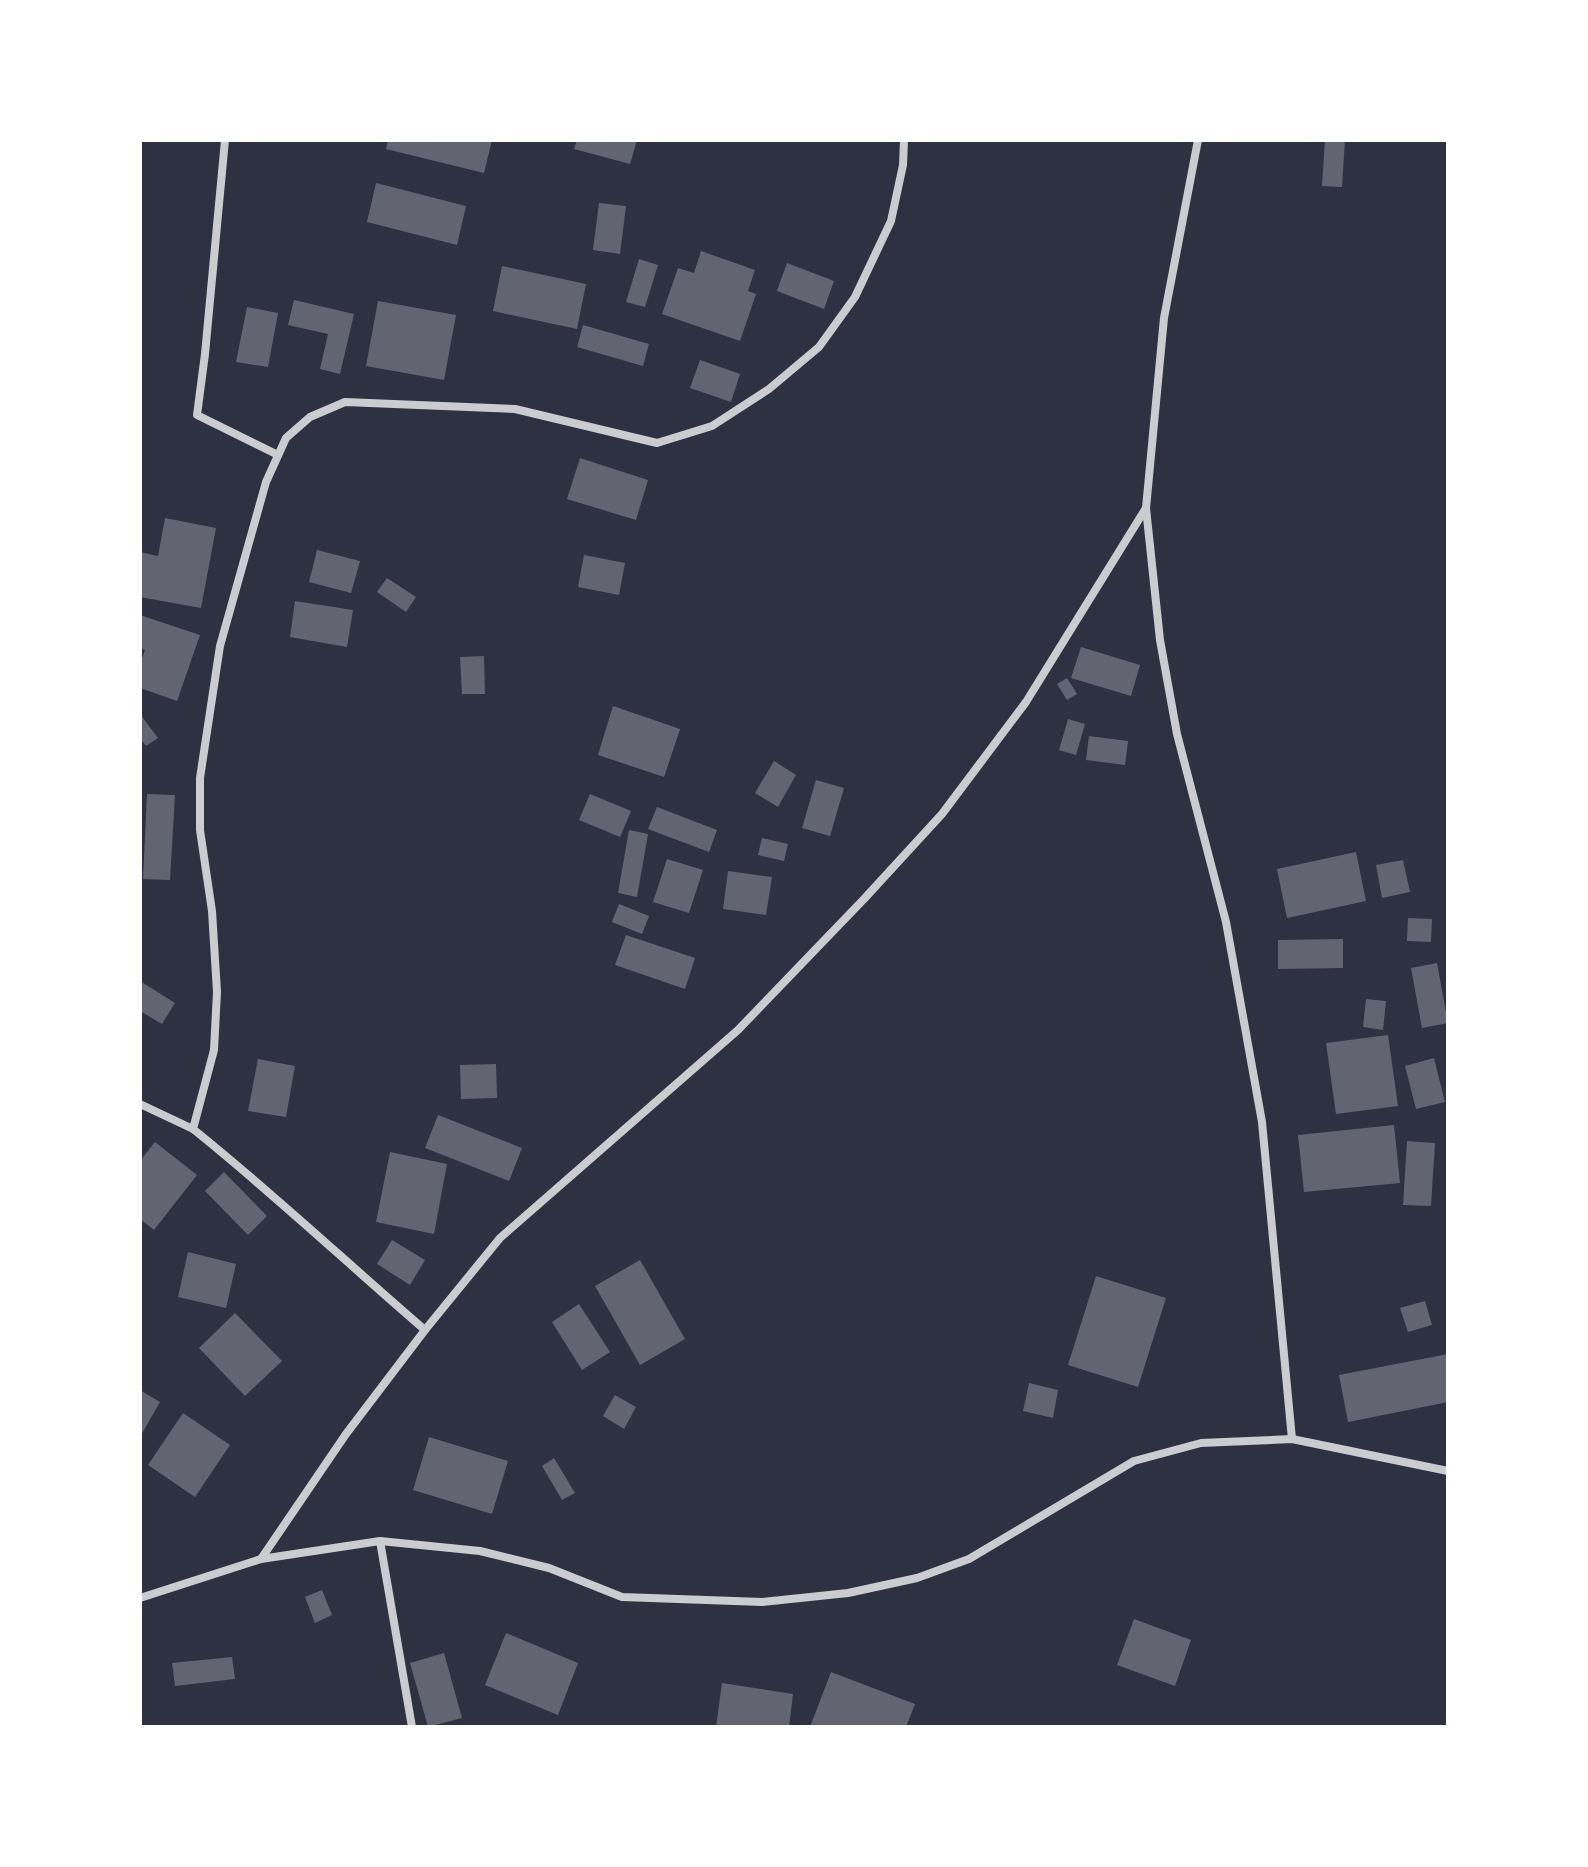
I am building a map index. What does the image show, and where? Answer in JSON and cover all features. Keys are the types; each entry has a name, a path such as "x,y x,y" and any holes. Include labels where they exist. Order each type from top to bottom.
{"street":[{"path":"225,140 197,415 278,455"},
{"path":"193,1129 214,1050 217,992 212,911 200,830 200,778 220,646 266,482 286,438 310,417 345,402 515,409 657,443 712,426 769,389 819,347 855,297 891,221 903,165 904,140"},
{"path":"1198,140 1164,318 1146,508 1160,640 1177,734 1226,922 1262,1122 1292,1439"},
{"path":"261,1559 346,1434 500,1238 738,1030 942,814 1026,702 1146,508"},
{"path":"140,1104 193,1129 425,1330"},
{"path":"140,1598 261,1559 380,1541 480,1551 549,1568 622,1597 762,1602 848,1593 917,1578 969,1559 1134,1461 1201,1443 1292,1439 1448,1471"},
{"path":"380,1541 412,1727"}],"building":[{"path":"388,140 492,140 484,173 386,149"},
{"path":"577,140 637,140 630,164 574,149"},
{"path":"1325,140 1345,140 1342,187 1322,186"},
{"path":"376,183 466,206 457,245 367,222"},
{"path":"599,203 626,206 620,254 593,250"},
{"path":"701,251 755,270 748,291 756,294 740,341 662,314 678,268 694,273"},
{"path":"639,259 658,265 645,307 626,302"},
{"path":"787,263 834,281 824,309 777,291"},
{"path":"502,266 586,284 577,329 493,311"},
{"path":"294,300 354,314 340,374 320,369 328,334 288,325"},
{"path":"378,301 456,315 444,380 366,366"},
{"path":"247,307 278,313 268,367 236,362"},
{"path":"583,325 649,344 643,366 577,347"},
{"path":"700,360 740,374 731,402 690,388"},
{"path":"580,458 648,480 636,520 567,499"},
{"path":"165,518 216,528 201,608 140,597 140,552 158,556"},
{"path":"317,550 360,561 351,593 309,582"},
{"path":"584,555 625,563 619,595 578,587"},
{"path":"387,578 416,597 406,612 377,592"},
{"path":"295,601 353,610 347,647 290,637"},
{"path":"140,615 200,635 177,701 140,688 140,664 145,650 140,648"},
{"path":"1081,647 1140,665 1131,696 1071,678"},
{"path":"484,656 485,694 462,694 460,657"},
{"path":"1067,678 1077,694 1067,700 1057,684"},
{"path":"613,706 680,729 664,777 598,755"},
{"path":"140,714 158,738 146,746 140,738"},
{"path":"1068,719 1085,724 1076,755 1059,750"},
{"path":"1089,736 1128,741 1125,765 1086,760"},
{"path":"774,761 796,775 778,807 755,793"},
{"path":"816,780 844,788 830,836 802,828"},
{"path":"147,794 175,795 170,880 143,879"},
{"path":"590,794 631,811 620,837 579,820"},
{"path":"657,807 717,830 709,852 648,829"},
{"path":"629,830 648,834 637,897 618,893"},
{"path":"762,838 788,844 784,861 758,855"},
{"path":"1356,852 1366,901 1287,918 1277,869"},
{"path":"667,859 703,870 689,913 653,902"},
{"path":"1403,860 1410,892 1382,898 1376,865"},
{"path":"728,871 772,877 766,915 723,909"},
{"path":"619,904 649,916 642,934 612,922"},
{"path":"1408,918 1432,919 1431,942 1407,941"},
{"path":"626,935 695,958 685,989 615,965"},
{"path":"1343,939 1343,968 1278,969 1278,940"},
{"path":"1437,963 1448,1023 1422,1028 1411,968"},
{"path":"140,981 175,1003 162,1024 140,1011"},
{"path":"1366,999 1386,1001 1383,1030 1363,1027"},
{"path":"1388,1035 1398,1106 1336,1114 1326,1043"},
{"path":"1434,1058 1445,1102 1416,1109 1405,1066"},
{"path":"258,1059 295,1066 286,1117 248,1111"},
{"path":"496,1064 497,1098 461,1099 460,1065"},
{"path":"438,1115 522,1148 509,1181 425,1148"},
{"path":"1394,1125 1400,1183 1304,1192 1298,1135"},
{"path":"1407,1141 1435,1143 1431,1206 1403,1205"},
{"path":"155,1142 197,1175 154,1230 140,1219 140,1161"},
{"path":"390,1152 447,1164 434,1234 376,1222"},
{"path":"224,1172 267,1216 248,1235 205,1191"},
{"path":"392,1240 425,1260 410,1285 377,1264"},
{"path":"188,1252 236,1264 226,1308 178,1297"},
{"path":"640,1260 685,1339 640,1365 595,1286"},
{"path":"1096,1276 1166,1298 1138,1387 1068,1365"},
{"path":"1425,1301 1432,1325 1408,1332 1400,1308"},
{"path":"579,1304 610,1352 582,1370 552,1322"},
{"path":"235,1313 282,1361 245,1396 199,1348"},
{"path":"1448,1354 1448,1402 1348,1422 1339,1375"},
{"path":"1029,1383 1058,1390 1053,1418 1023,1411"},
{"path":"140,1390 160,1402 140,1437"},
{"path":"615,1395 636,1407 624,1429 603,1416"},
{"path":"183,1413 230,1445 195,1497 148,1465"},
{"path":"429,1437 508,1461 492,1514 413,1490"},
{"path":"554,1458 575,1493 562,1500 542,1466"},
{"path":"322,1590 332,1615 315,1623 305,1597"},
{"path":"1134,1619 1191,1640 1175,1686 1117,1665"},
{"path":"506,1633 578,1663 558,1715 485,1685"},
{"path":"444,1653 462,1718 428,1727 410,1663"},
{"path":"232,1657 235,1679 175,1686 172,1663"},
{"path":"831,1672 915,1704 906,1727 810,1727"},
{"path":"722,1683 793,1694 789,1727 716,1727"}]}
